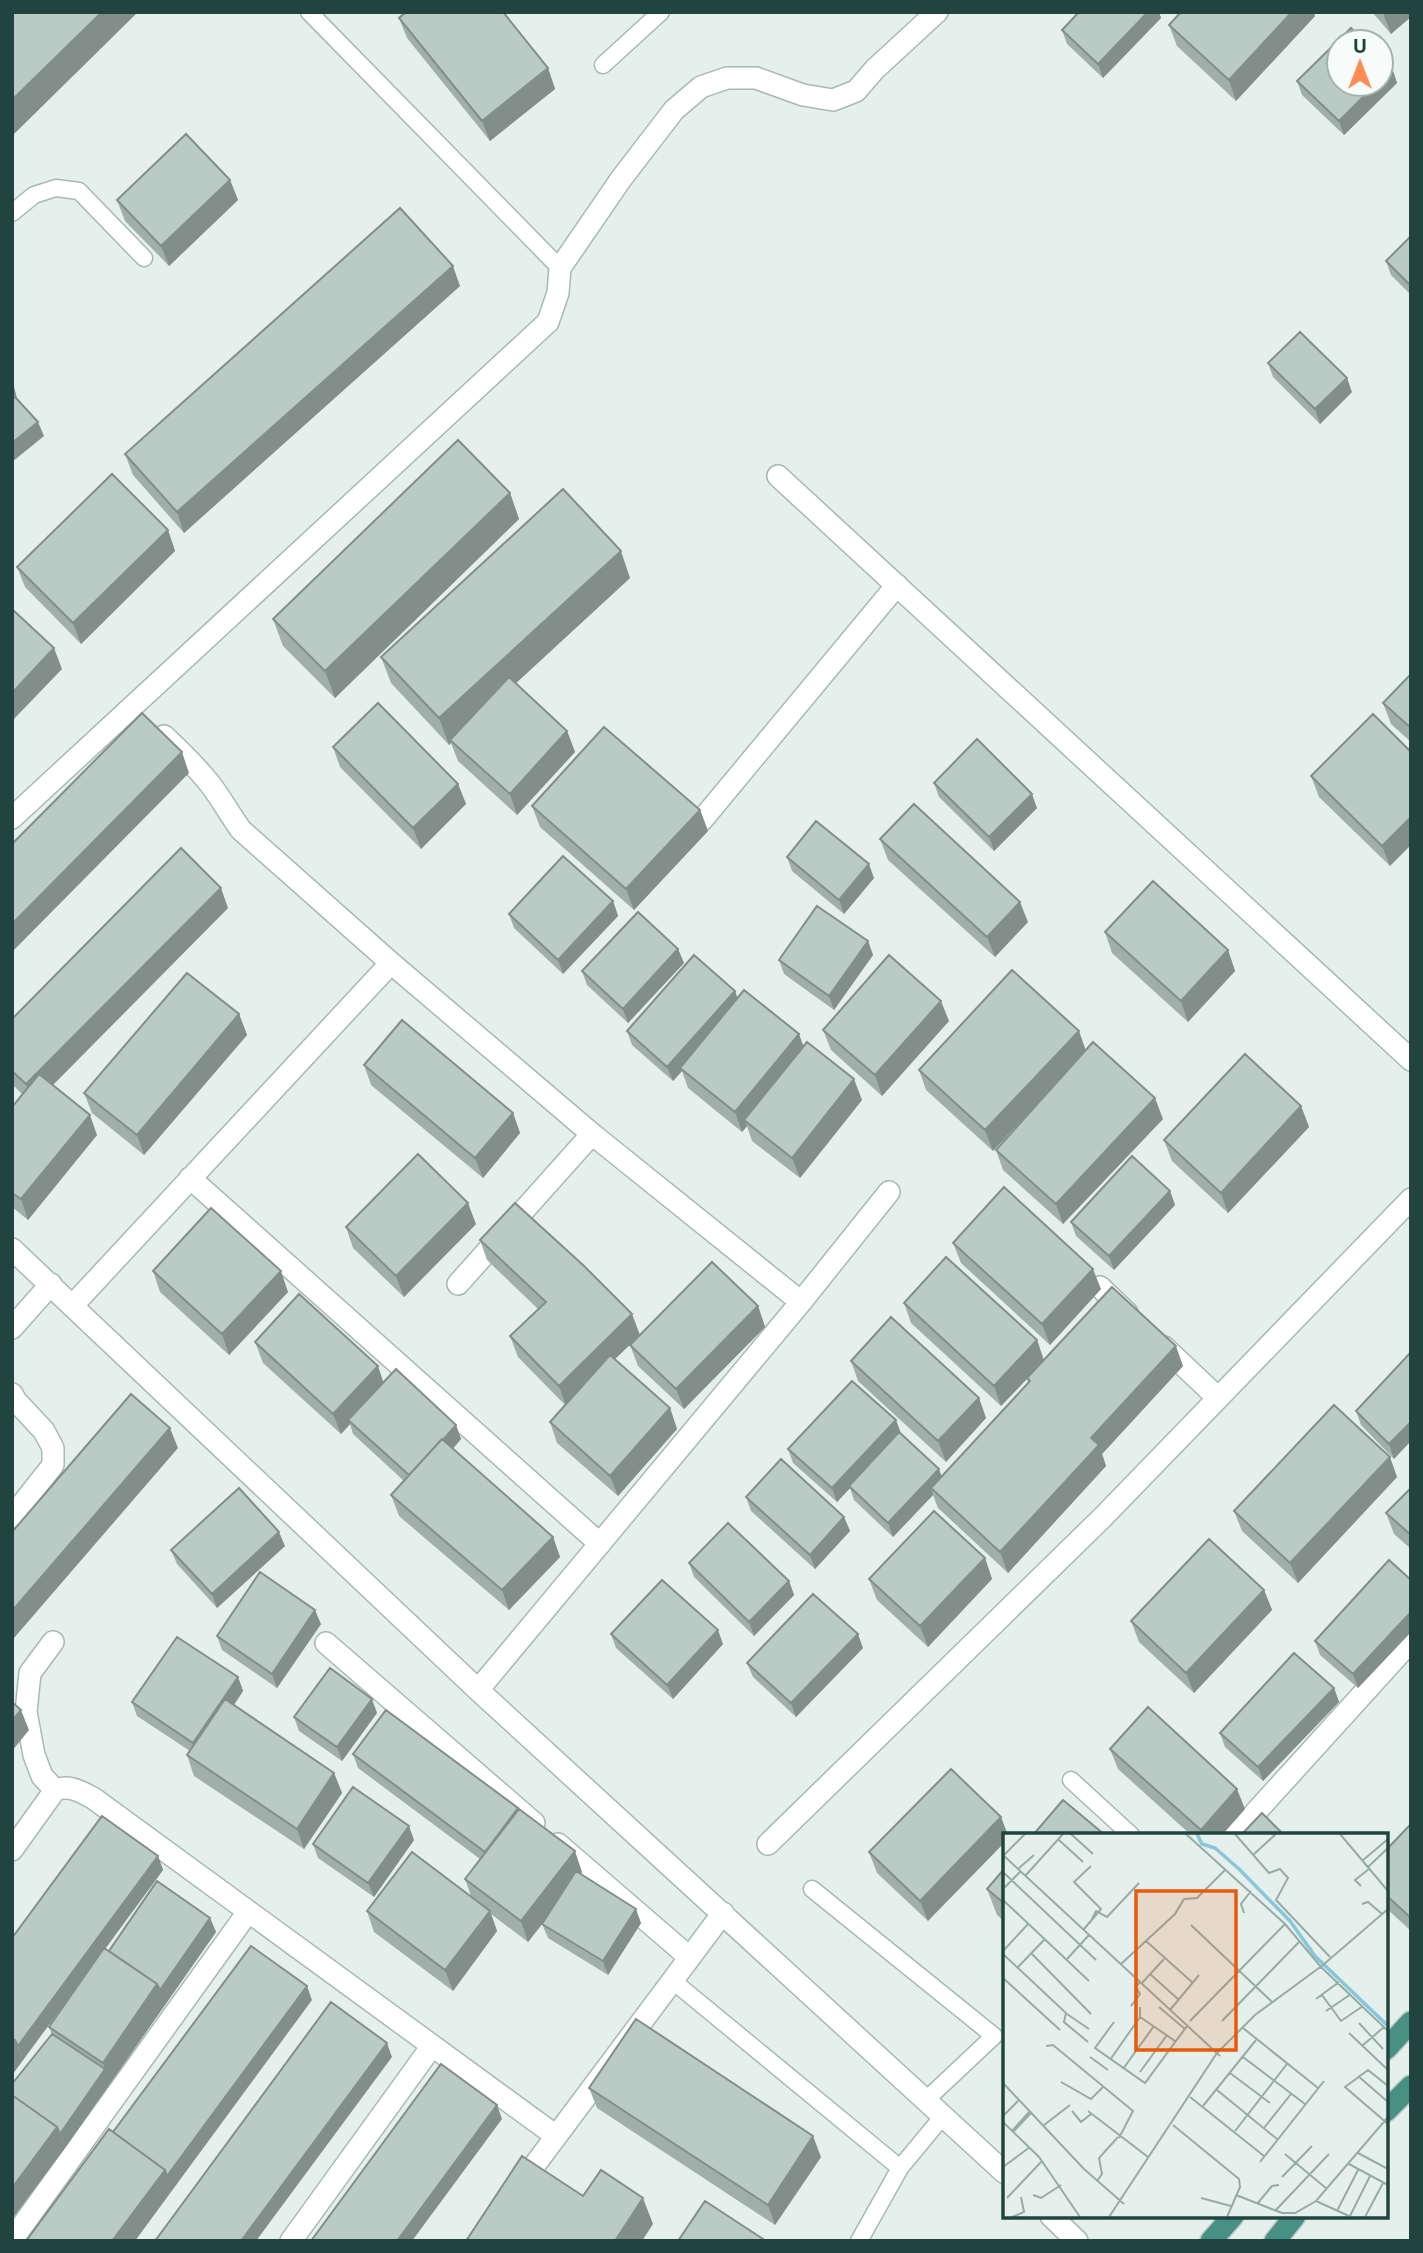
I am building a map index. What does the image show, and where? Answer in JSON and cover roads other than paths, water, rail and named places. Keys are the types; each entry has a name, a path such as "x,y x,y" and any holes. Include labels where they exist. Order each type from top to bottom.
{"highway":[{"path":"1388,2047 1411,2022"},
{"path":"1388,2109 1411,2086"},
{"path":"1210,2241 1231,2218"},
{"path":"1275,2241 1293,2218"}],"street":[{"path":"12,818 548,322 558,293 560,268 621,179 674,110 701,87 727,78 755,78 803,95 833,100 856,91 875,69 937,12"},
{"path":"778,476 1411,1060"},
{"path":"702,820 897,586"},
{"path":"134,707 196,767 213,787 222,805 241,830 391,963 592,1134 801,1302"},
{"path":"72,1306 391,963"},
{"path":"458,1284 592,1134"},
{"path":"190,1178 600,1544"},
{"path":"478,1690 801,1302 889,1192"},
{"path":"768,1844 1103,1517 1411,1199"},
{"path":"12,1249 478,1690 1003,2171"},
{"path":"12,1328 51,1284"},
{"path":"1100,1287 1218,1398"},
{"path":"12,1394 44,1431 53,1448 53,1465 12,1517"},
{"path":"1237,1833 1411,1641"},
{"path":"53,1642 30,1673 26,1712 34,1755 42,1776 55,1790"},
{"path":"326,1643 689,1957"},
{"path":"12,1850 55,1790 70,1788 93,1798 556,2136"},
{"path":"12,2240 248,1912"},
{"path":"510,2199 723,1913"},
{"path":"291,2241 432,2046"},
{"path":"1053,2218 1077,2241"}],"lane":[{"path":"309,12 560,268"},
{"path":"603,65 661,12"},
{"path":"12,213 34,195 56,188 79,191 144,258"},
{"path":"1071,1780 1129,1833"},
{"path":"812,1889 999,2040 926,2100"},
{"path":"673,1981 900,2168"},
{"path":"859,2241 900,2168 943,2116"}]}
